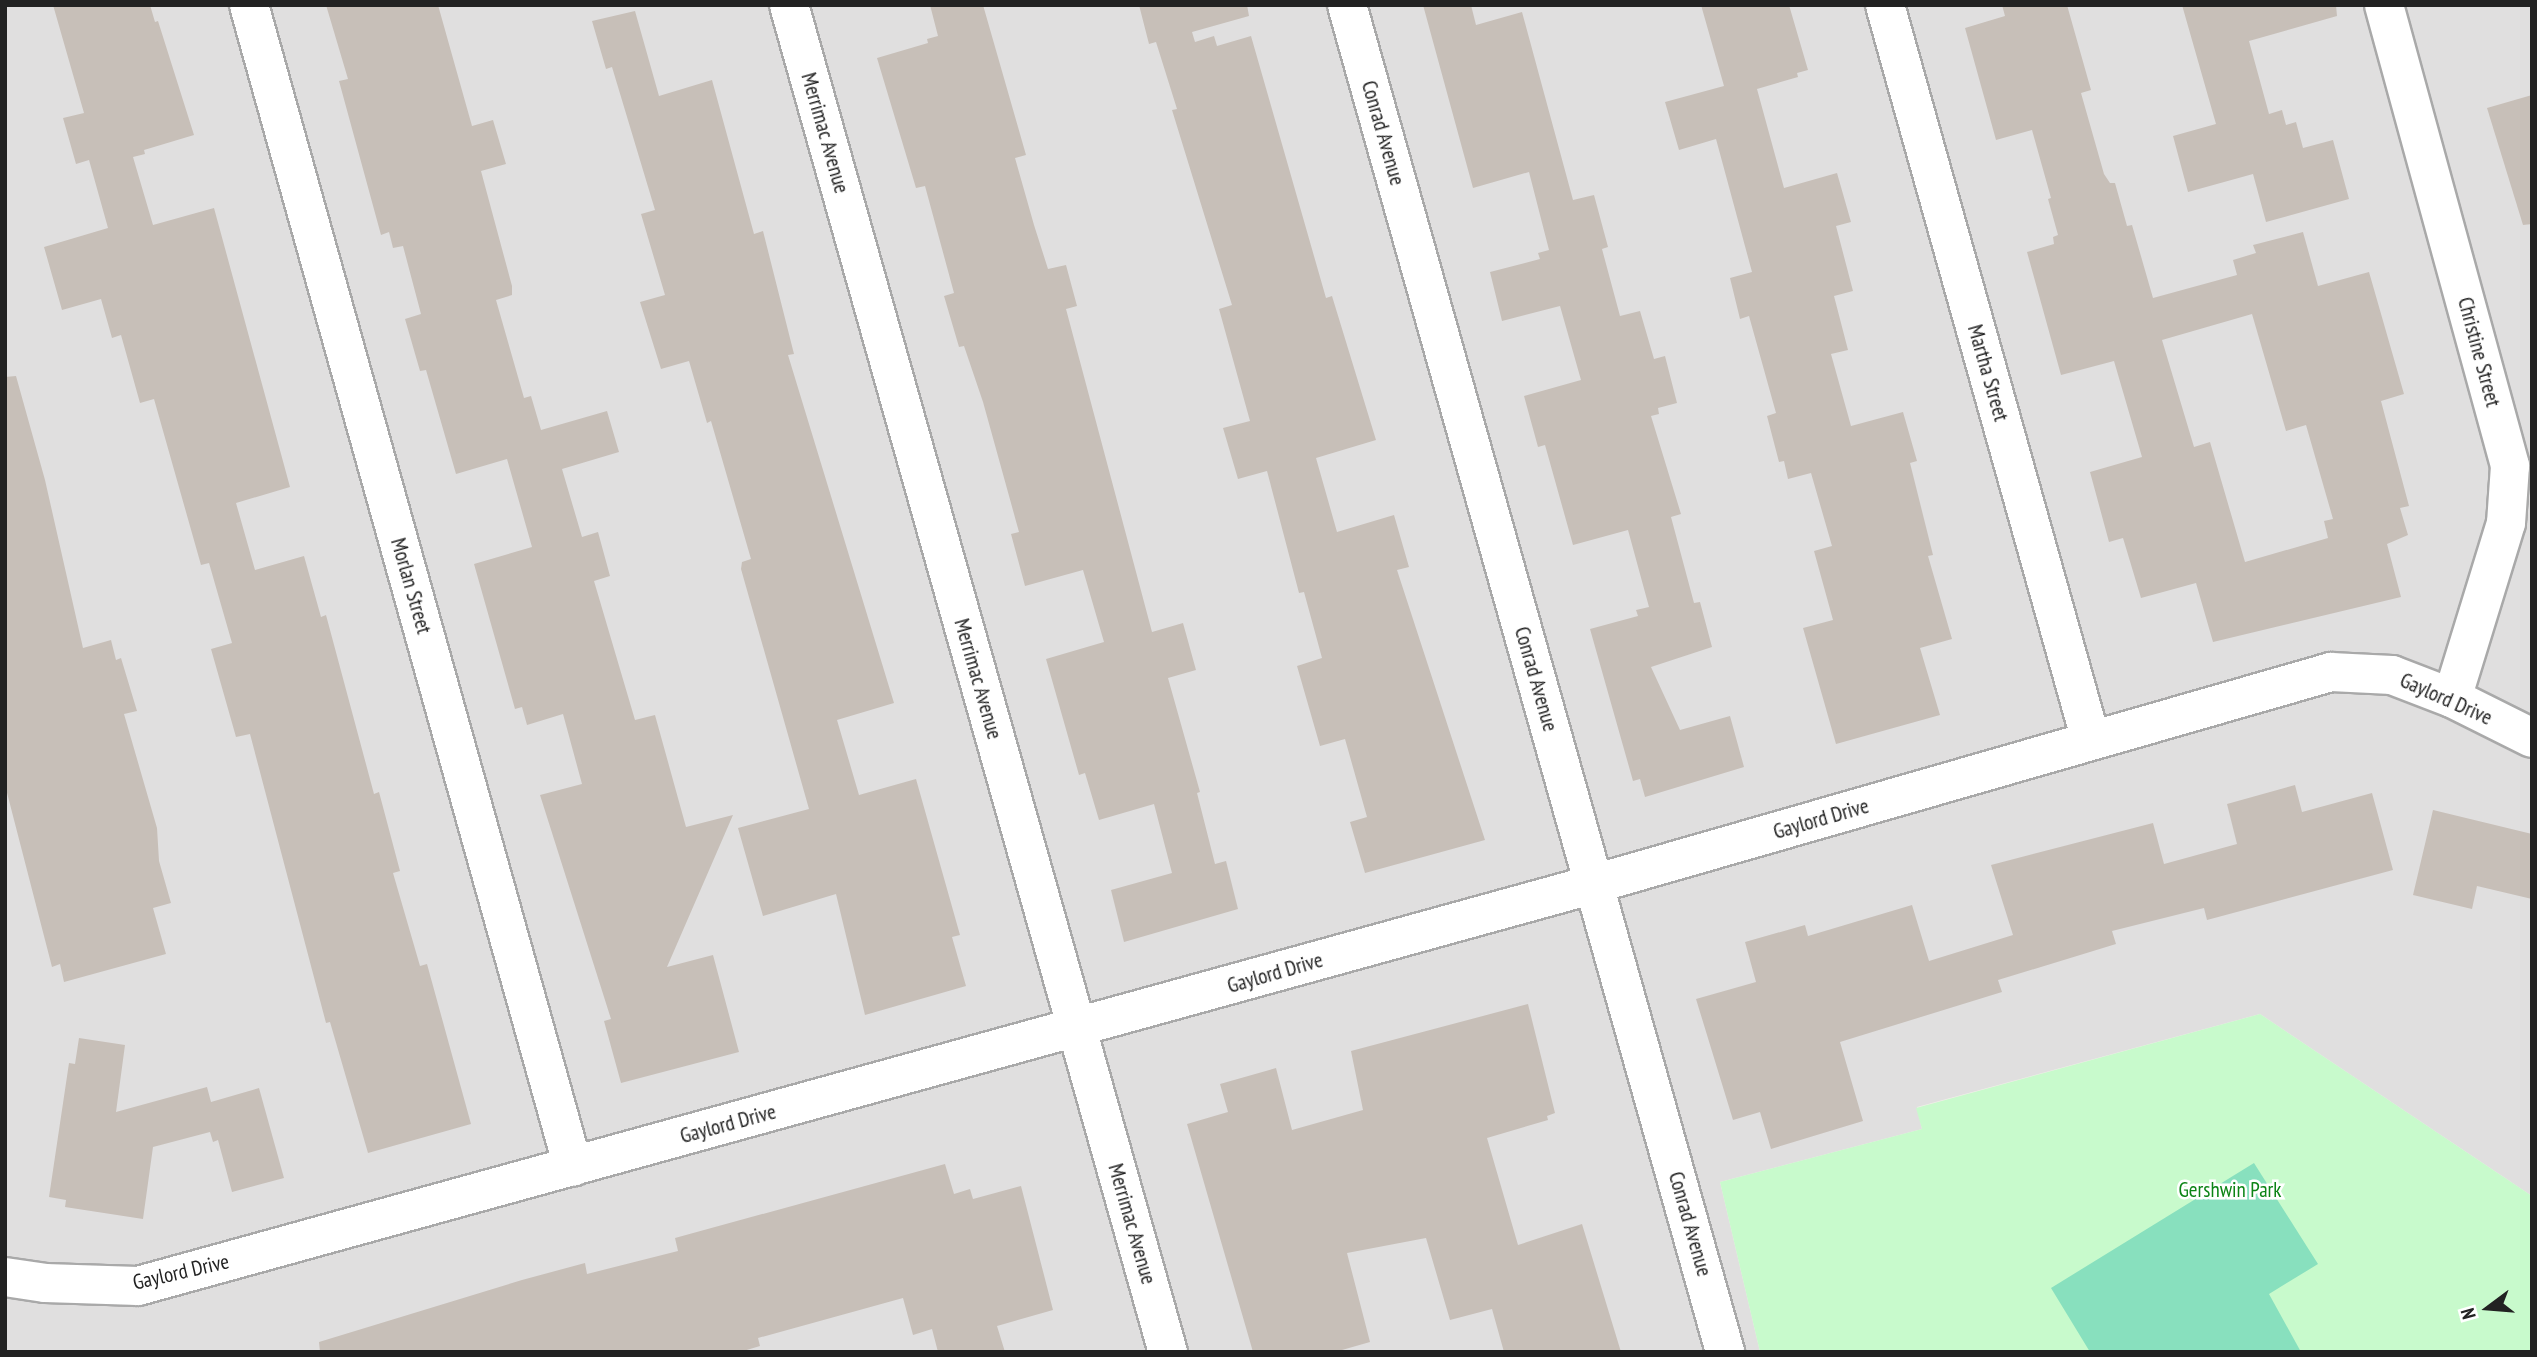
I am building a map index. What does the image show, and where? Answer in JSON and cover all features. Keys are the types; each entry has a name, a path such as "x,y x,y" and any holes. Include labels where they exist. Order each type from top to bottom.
{"street":[{"name":"Morlan Street","path":"249,5 573,1167"},
{"name":"Merrimac Avenue","path":"789,5 1168,1352"},
{"name":"Conrad Avenue","path":"1347,5 1726,1352"},
{"name":"Martha Street","path":"1885,5 2091,741"},
{"name":"Christine Street","path":"2384,5 2511,466 2506,523 2452,698"},
{"name":"Gaylord Drive","path":"5,1277 138,1286 1594,884 2332,672 2392,675 2452,698 2532,738"}],"shaded area":[{"path":"5,5 2532,5 2532,1196 2260,1014 1917,1107 1922,1129 1720,1182 1760,1352 5,1352"}],"green space":[{"name":"Gershwin Park","path":"2260,1014 2532,1196 2532,1352 1760,1352 1720,1182 1922,1129 1916,1108"},
{"path":"2254,1163 2318,1264 2269,1294 2301,1352 2090,1352 2051,1288"}],"building":[{"path":"53,5 150,5 155,22 158,21 194,135 144,150 145,154 133,157 153,225 214,208 290,487 236,503 255,570 304,556 321,617 326,615 374,794 379,792 400,871 393,873 420,966 427,964 471,1124 368,1153 330,1022 326,1023 250,734 236,737 211,649 232,643 209,563 201,565 154,399 140,403 121,335 112,338 101,299 62,310 44,247 108,228 89,160 76,164 63,118 84,113"},
{"path":"326,5 438,5 472,126 493,120 506,164 481,171 512,286 512,295 496,300 524,398 531,396 541,430 607,411 619,452 562,469 582,537 598,532 610,576 594,581 635,720 655,715 686,827 733,815 667,967 713,955 739,1052 621,1083 604,1021 611,1019 540,795 582,784 563,714 527,725 522,707 515,709 474,564 532,547 507,459 456,474 426,370 420,371 405,319 421,314 403,246 393,248 389,232 381,235 339,81 348,79"},
{"path":"930,5 983,5 1026,155 1015,158 1048,269 1066,265 1077,306 1066,309 1152,632 1183,623 1196,670 1168,678 1200,792 1197,793 1215,864 1226,861 1238,909 1124,942 1111,890 1172,873 1154,804 1099,820 1085,773 1079,775 1046,659 1104,642 1083,570 1025,586 1011,534 1019,532 983,402 964,346 959,347 944,296 954,293 925,186 916,188 877,58 928,43 927,39 938,36"},
{"path":"1139,5 1247,5 1249,16 1192,32 1195,42 1214,36 1217,46 1251,36 1326,298 1332,296 1376,440 1316,458 1337,532 1394,515 1409,567 1397,570 1485,840 1365,873 1350,822 1367,817 1345,739 1320,746 1297,666 1322,658 1304,592 1299,593 1267,471 1238,479 1223,428 1250,421 1219,309 1232,305 1172,110 1177,109 1156,42 1149,44"},
{"path":"1423,5 1471,5 1476,25 1522,12 1573,200 1594,195 1608,247 1602,249 1620,316 1640,311 1654,359 1665,356 1677,403 1658,408 1659,414 1651,416 1681,514 1671,517 1694,603 1700,602 1712,647 1651,667 1680,730 1730,716 1744,767 1645,797 1640,779 1633,781 1590,629 1638,616 1636,610 1649,607 1628,530 1573,545 1545,445 1538,447 1524,396 1581,380 1560,306 1502,321 1490,272 1540,259 1538,253 1549,250 1529,172 1473,188"},
{"path":"1701,5 1789,5 1808,70 1797,73 1798,77 1757,89 1784,188 1837,173 1851,222 1836,226 1853,291 1834,296 1848,350 1831,354 1851,426 1903,412 1917,461 1910,463 1933,555 1928,556 1952,639 1920,648 1940,715 1836,744 1803,628 1833,620 1814,551 1832,546 1811,473 1788,479 1784,461 1779,462 1767,416 1776,413 1749,316 1740,319 1730,278 1752,272 1716,139 1679,150 1665,102 1724,86"},
{"path":"2002,5 2067,5 2091,90 2081,93 2104,174 2110,183 2115,183 2127,226 2132,225 2153,298 2237,275 2233,260 2256,253 2253,245 2303,232 2318,286 2369,272 2404,394 2381,401 2409,506 2400,508 2408,535 2387,544 2401,597 2213,642 2196,583 2141,598 2123,538 2109,542 2090,472 2142,457 2114,361 2061,375 2027,252 2054,244 2053,237 2058,235 2048,199 2051,198 2032,130 1996,140 1965,28 2005,16","holes":["2252,314 2286,431 2306,425 2333,519 2324,521 2328,538 2245,562 2210,442 2194,447 2162,340"]},
{"path":"2182,5 2336,5 2337,16 2249,41 2269,114 2282,110 2286,125 2296,122 2303,148 2333,140 2349,199 2266,222 2253,174 2188,192 2173,136 2216,124"},
{"path":"635,11 659,96 712,80 754,234 763,231 794,354 788,355 894,703 837,720 859,795 916,779 960,935 952,937 966,986 865,1015 836,894 763,916 738,828 809,809 741,569 742,562 751,559 711,421 707,423 689,361 661,369 640,302 665,295 641,214 655,210 612,67 606,69 592,21"},
{"path":"2532,95 2532,224 2523,225 2487,108"},
{"path":"16,376 45,480 83,648 111,640 116,660 121,658 137,711 124,714 157,828 159,861 171,903 153,908 166,954 64,982 60,964 52,967 5,785 5,377"},
{"path":"2295,785 2302,812 2372,793 2393,870 2207,920 2204,908 2112,931 2116,944 1998,980 2002,992 1840,1042 1863,1121 1771,1149 1760,1112 1733,1120 1696,999 1756,982 1745,942 1805,925 1808,936 1912,905 1929,961 2013,935 1991,865 2153,823 2164,864 2237,844 2227,804"},
{"path":"2433,810 2532,834 2532,899 2477,886 2472,909 2413,895"},
{"path":"1528,1004 1555,1113 1547,1116 1548,1120 1487,1138 1518,1245 1582,1224 1621,1352 1504,1352 1492,1309 1450,1320 1426,1238 1347,1253 1370,1342 1335,1352 1253,1352 1187,1124 1228,1112 1220,1084 1276,1068 1292,1130 1363,1110 1351,1051"},
{"path":"79,1038 125,1045 116,1112 207,1087 211,1102 259,1088 284,1178 232,1192 218,1140 213,1142 210,1132 153,1147 143,1219 65,1207 66,1200 49,1197 69,1063 75,1064"},
{"path":"945,1164 954,1194 970,1189 973,1199 1021,1186 1053,1310 997,1326 1005,1352 938,1352 932,1329 913,1335 903,1298 758,1338 760,1346 740,1352 320,1352 319,1342 522,1280 585,1263 587,1274 678,1251 675,1238"}]}
